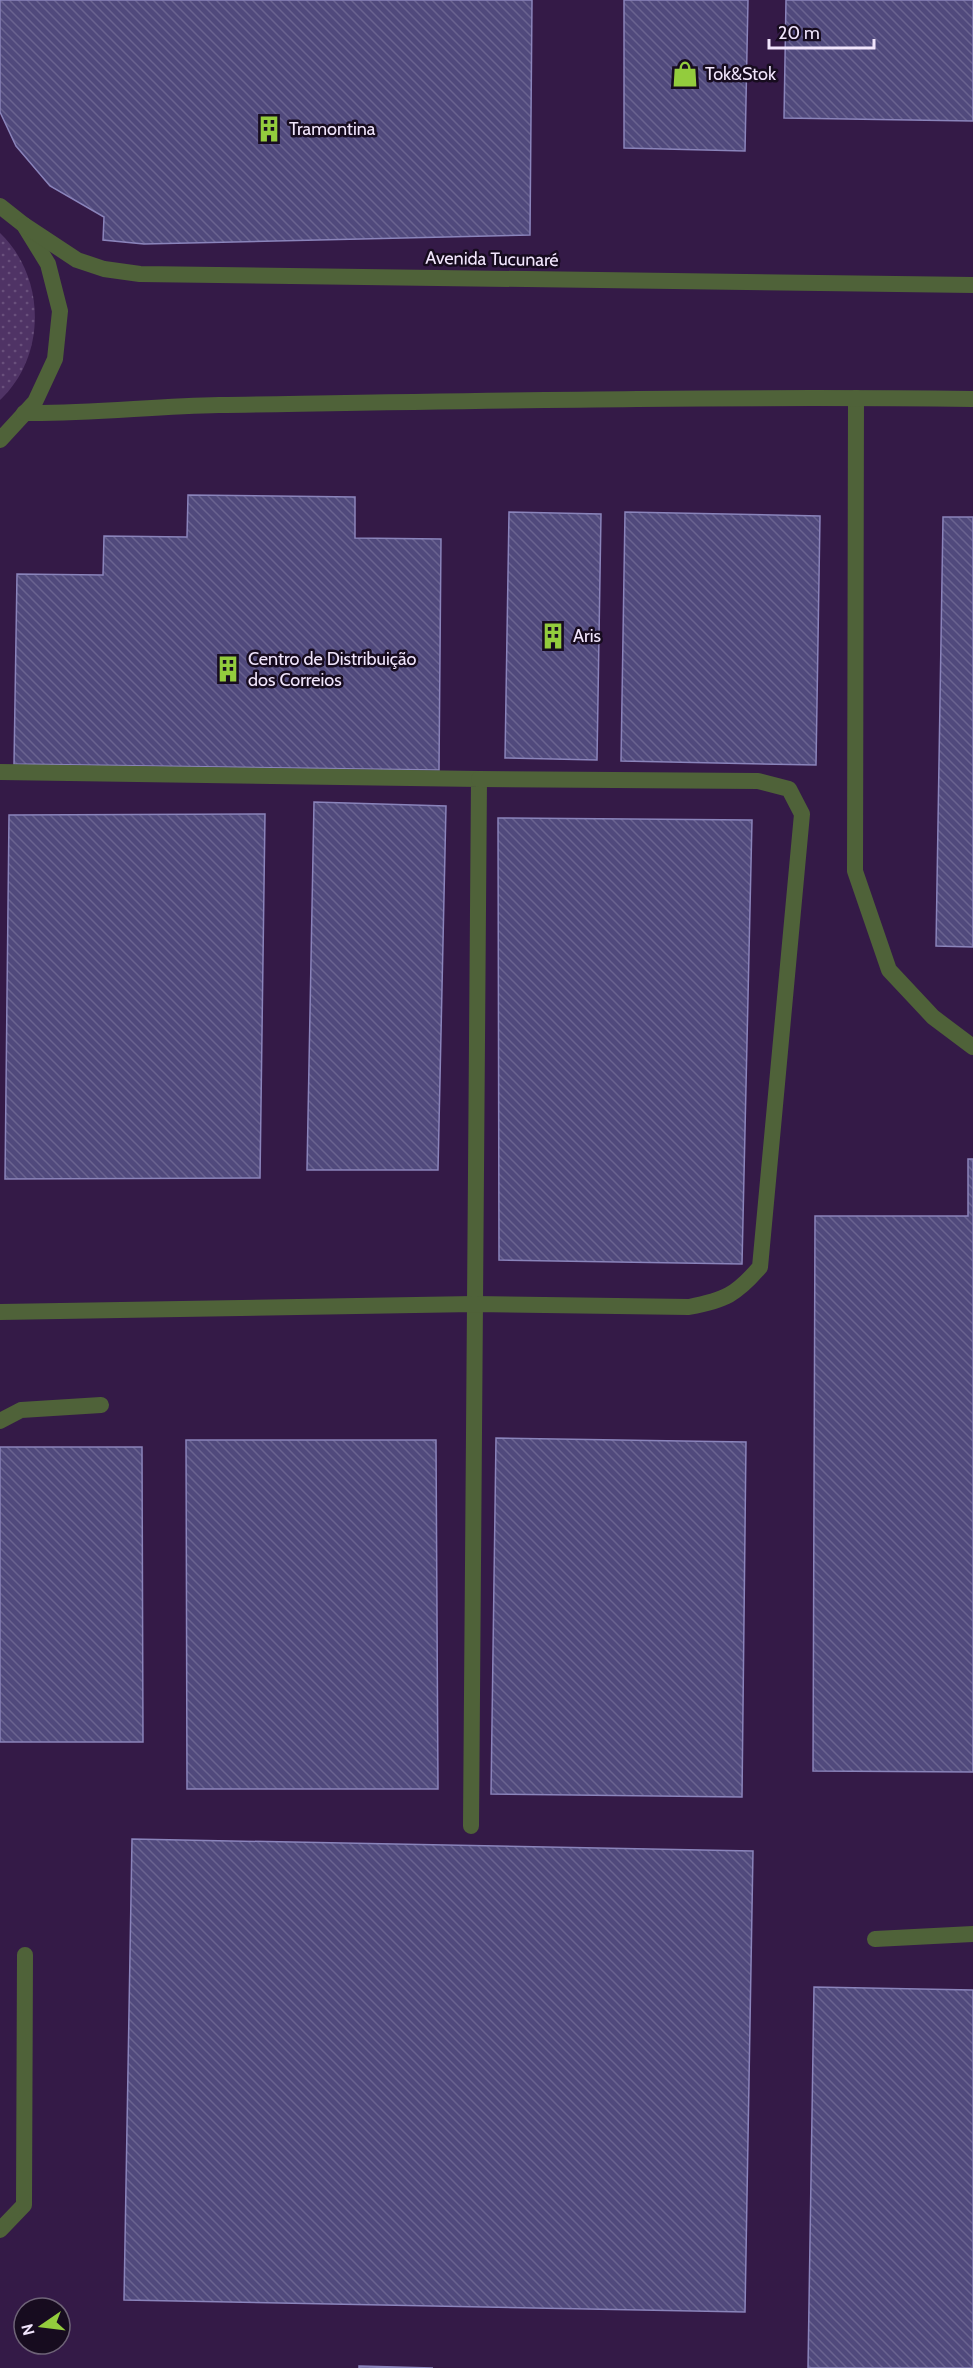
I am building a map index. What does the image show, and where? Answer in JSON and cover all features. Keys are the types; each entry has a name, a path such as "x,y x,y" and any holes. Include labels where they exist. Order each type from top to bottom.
{"street":[{"name":"Avenida Tucunaré","path":"0,206 77,260 104,269 140,274 973,285"},
{"path":"1,441 35,402 55,359 60,311 48,264 24,225"},
{"path":"24,413 62,414 216,405 856,398 973,399"},
{"path":"856,398 855,871 890,970 933,1017 973,1047"},
{"path":"0,772 758,781 789,789 802,814 760,1267 744,1286 719,1301 689,1307 474,1304 0,1312"},
{"path":"471,1826 478,779"},
{"path":"0,1421 21,1410 101,1405"},
{"path":"875,1939 973,1934"},
{"path":"0,2230 24,2205 25,1955"}],"shaded area":[{"path":"0,233 15,251 26,271 33,294 35,317 33,339 26,362 15,382 0,400"}],"building":[{"name":"Tramontina","path":"0,0 532,0 530,235 144,244 103,240 104,217 50,186 16,146 0,112"},
{"name":"Tok&Stok","path":"624,0 748,0 745,151 624,148"},
{"path":"786,0 973,0 973,121 784,118"},
{"name":"Centro de Distribuição dos Correios","path":"188,495 355,497 355,538 441,539 439,770 14,764 17,574 103,575 104,536 187,537"},
{"name":"Aris","path":"509,512 601,514 597,760 505,758"},
{"path":"625,512 820,516 816,765 621,761"},
{"path":"943,517 973,517 973,947 936,946"},
{"path":"314,802 446,806 438,1170 307,1170"},
{"path":"265,814 260,1178 5,1179 9,815"},
{"path":"498,818 752,820 742,1264 499,1260"},
{"path":"968,1159 973,1159 973,1772 813,1771 815,1216 968,1216"},
{"path":"496,1438 746,1442 742,1797 491,1794"},
{"path":"186,1440 436,1440 438,1789 187,1789"},
{"path":"0,1447 142,1447 143,1742 0,1742"},
{"path":"132,1839 753,1851 745,2312 124,2300"},
{"path":"814,1987 973,1990 973,2368 808,2368"},
{"path":"359,2366 433,2368 359,2368"}],"place":[{"name":"Tok&Stok","path":"685,74"},
{"name":"Tramontina","path":"269,129"},
{"name":"Aris","path":"553,636"},
{"name":"Centro de Distribuição dos Correios","path":"228,669"}]}
